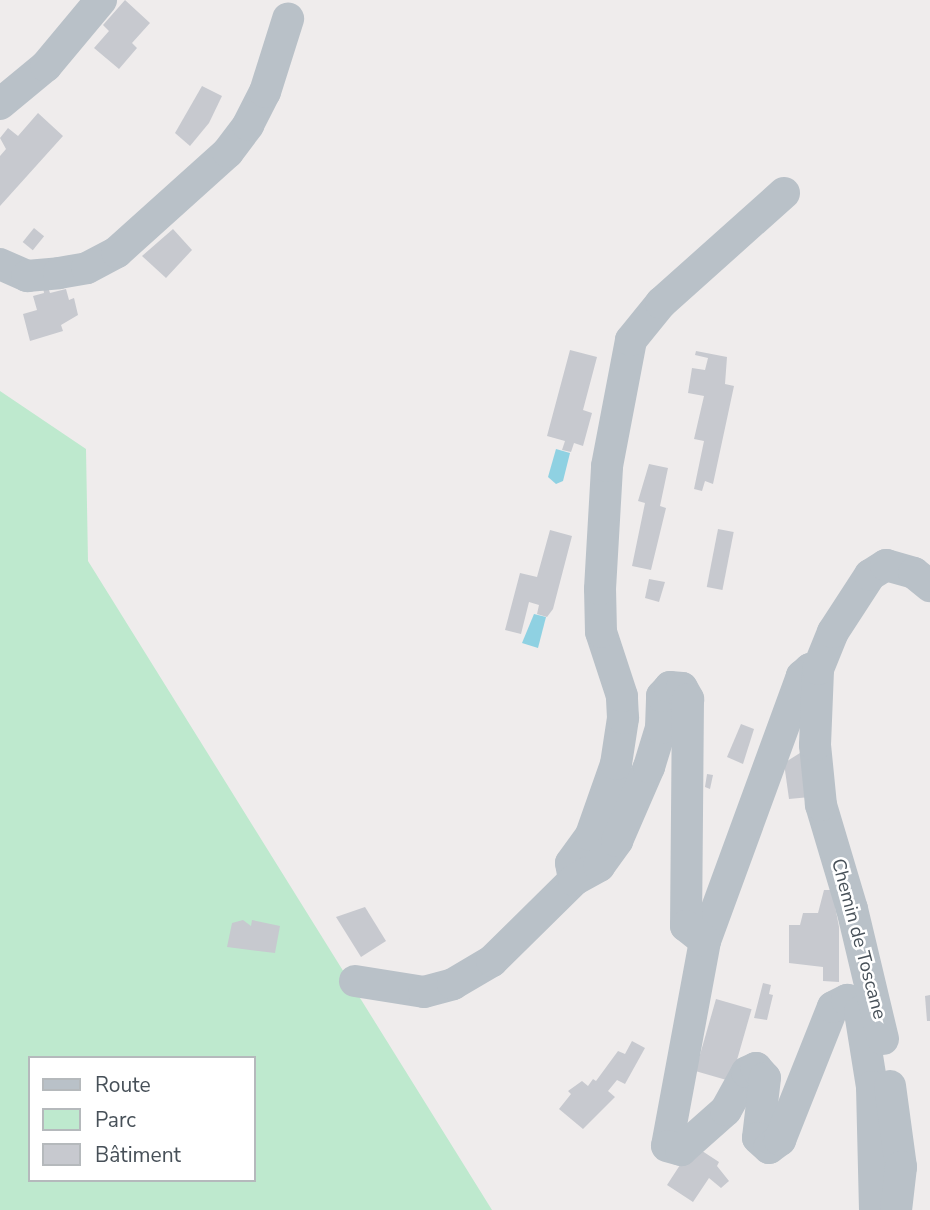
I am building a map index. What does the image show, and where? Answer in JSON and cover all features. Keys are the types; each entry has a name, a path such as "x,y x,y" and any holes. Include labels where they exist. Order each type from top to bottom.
{"street":[{"path":"0,104 46,66 100,0"},
{"path":"0,264 27,276 60,273 87,268 117,252 228,152 248,125 265,92 288,19"},
{"path":"574,880 571,863 591,835 616,764 623,718 622,696 601,632 600,589 607,466 631,340 661,303 784,193"},
{"path":"876,1210 872,1087 860,1012 847,1000 833,1007 780,1140 769,1148 758,1138 765,1078 757,1068 747,1072 726,1110 681,1150 667,1146 705,941 802,676 810,669 818,669 833,632 870,575 886,565 914,573 930,586"},
{"name":"Chemin de Toscane","path":"818,669 815,745 821,805 879,1009 901,1167 896,1210"},
{"path":"355,981 424,992 453,984 492,961 574,880 599,866 617,841 653,754 661,728 662,696 670,687 682,688 688,699 686,926 705,941"}],"green space":[{"path":"0,391 86,449 88,561 492,1210 0,1210"}],"water":[{"path":"556,449 570,453 563,481 556,484 548,477"},
{"path":"534,614 546,617 538,648 522,643"}],"building":[{"path":"125,0 150,23 132,43 137,48 119,69 94,48 109,31 103,25"},
{"path":"202,86 222,96 209,123 190,146 175,133"},
{"path":"38,113 63,136 0,206 0,156 6,149 0,138 8,128 18,136"},
{"path":"34,228 44,236 33,250 23,242"},
{"path":"173,229 192,250 166,278 142,256"},
{"path":"47,285 50,293 66,289 69,300 74,298 78,315 61,325 63,331 30,341 23,314 37,310 33,296 44,293 43,287"},
{"path":"570,350 597,357 583,410 592,413 583,446 574,443 571,452 562,450 565,441 547,436"},
{"path":"696,351 727,357 725,384 734,386 713,484 705,481 702,491 694,489 704,441 694,439 704,396 688,393 692,368 705,370 708,358 695,355"},
{"path":"649,464 668,468 660,506 666,508 651,570 632,566 645,503 638,501"},
{"path":"718,529 734,532 722,590 707,587"},
{"path":"550,530 572,536 553,609 547,617 537,614 539,605 529,602 521,634 505,630 520,573 537,577"},
{"path":"649,579 665,582 659,602 645,598"},
{"path":"741,724 754,729 743,764 727,757"},
{"path":"800,753 810,797 789,799 784,763"},
{"path":"707,774 713,775 710,789 705,787"},
{"path":"824,890 832,890 839,927 839,982 823,981 823,967 789,963 789,925 800,925 803,913 818,913"},
{"path":"365,907 386,941 361,957 336,917"},
{"path":"243,920 251,926 252,920 280,926 275,953 227,947 232,923"},
{"path":"763,983 771,985 769,994 773,995 767,1020 754,1018"},
{"path":"930,995 930,1021 927,1021 925,996"},
{"path":"716,999 752,1009 731,1081 695,1071"},
{"path":"632,1041 645,1048 625,1084 617,1080 608,1091 615,1097 583,1129 559,1109 571,1094 568,1091 582,1081 588,1086 593,1079 596,1081 618,1051 625,1054"},
{"path":"693,1145 719,1162 717,1166 729,1181 721,1188 709,1178 693,1202 667,1185"}]}
